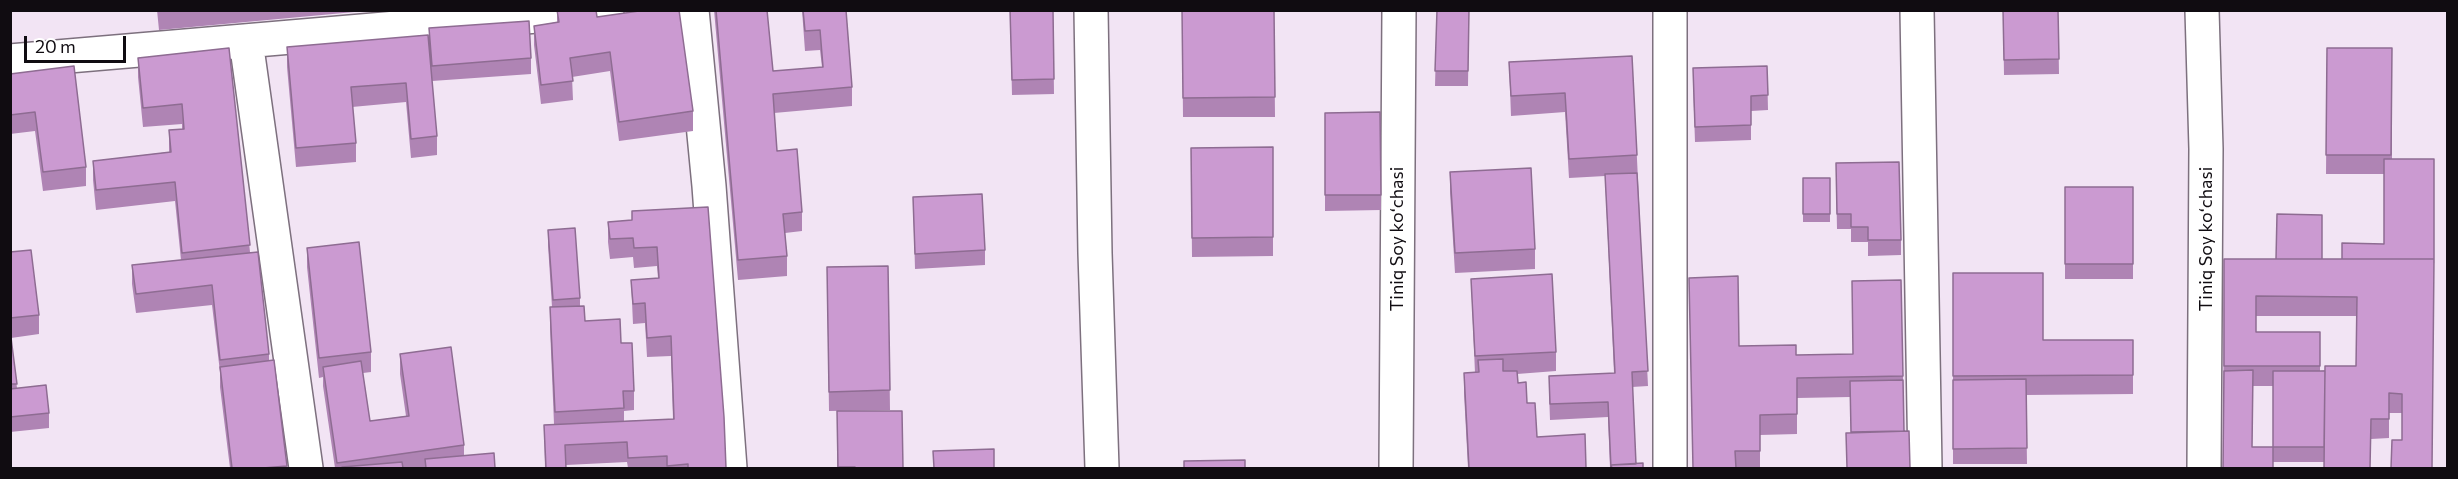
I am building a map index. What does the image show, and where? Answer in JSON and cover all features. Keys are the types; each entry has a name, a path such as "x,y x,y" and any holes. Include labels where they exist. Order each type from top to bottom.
{"street":[{"path":"10,61 607,10"},
{"path":"692,10 710,186 730,468"},
{"path":"1091,10 1095,253 1102,468"},
{"name":"Tiniq Soy koʻchasi","path":"1396,468 1399,10"},
{"path":"1670,468 1671,10"},
{"path":"1917,10 1925,468"},
{"name":"Tiniq Soy koʻchasi","path":"2202,10 2206,149 2204,468"},
{"path":"246,41 306,468"}],"building":[{"path":"557,10 596,10 597,17 646,10 679,10 693,111 619,122 610,52 570,58 573,81 541,85 534,26 559,22"},
{"path":"716,10 767,10 773,71 823,67 820,30 805,31 803,10 846,10 852,87 773,94 777,151 797,149 802,212 783,214 787,256 738,260"},
{"path":"1010,10 1053,10 1054,79 1012,80"},
{"path":"1182,10 1274,10 1275,97 1183,98"},
{"path":"1437,10 1469,10 1468,71 1435,71"},
{"path":"2003,10 2058,10 2059,59 2004,60"},
{"path":"529,21 531,58 432,66 429,28"},
{"path":"428,35 437,136 411,139 406,83 351,87 356,143 296,148 287,47"},
{"path":"229,48 250,245 182,253 175,182 96,190 93,161 171,152 169,130 184,129 182,104 143,108 138,58"},
{"path":"2327,48 2392,48 2391,155 2326,155"},
{"path":"1632,56 1637,155 1569,159 1565,93 1511,96 1509,62"},
{"path":"74,66 86,167 43,172 35,112 10,115 10,74"},
{"path":"1767,66 1768,95 1751,96 1751,125 1695,127 1693,68"},
{"path":"1380,112 1381,195 1325,195 1325,113"},
{"path":"1273,147 1273,237 1192,238 1191,148"},
{"path":"2384,159 2434,159 2434,259 2342,259 2342,243 2384,244"},
{"path":"1899,162 1901,240 1868,240 1868,227 1851,227 1851,214 1837,214 1836,163"},
{"path":"1531,168 1535,249 1455,253 1450,172"},
{"path":"1637,173 1648,371 1632,372 1636,464 1611,465 1611,468 1608,402 1550,404 1549,376 1615,373 1605,174"},
{"path":"1803,178 1830,178 1830,214 1803,214"},
{"path":"2065,187 2133,187 2133,264 2065,264"},
{"path":"982,194 985,250 915,254 913,197"},
{"path":"708,207 726,468 688,468 688,464 667,466 667,456 628,458 627,442 565,445 566,468 546,468 544,425 674,419 671,336 647,338 645,303 633,304 631,280 659,278 657,247 634,248 633,238 610,239 608,222 632,220 632,211"},
{"path":"2277,214 2322,215 2322,259 2276,259"},
{"path":"575,228 580,298 553,300 548,230"},
{"path":"359,242 371,352 319,358 307,248"},
{"path":"31,250 39,315 10,318 10,252"},
{"path":"258,252 269,354 220,360 212,285 136,294 132,265"},
{"path":"2224,259 2434,259 2432,468 2391,468 2392,440 2402,440 2402,394 2389,393 2389,419 2371,419 2370,468 2324,468 2325,366 2356,366 2357,297 2256,296 2256,332 2320,332 2320,366 2224,366"},
{"path":"888,266 890,390 829,392 827,267"},
{"path":"1953,273 2043,273 2043,340 2133,340 2133,375 1953,376"},
{"path":"1552,274 1556,352 1475,356 1471,279"},
{"path":"1738,276 1739,346 1796,345 1796,355 1853,354 1852,281 1901,280 1903,376 1797,378 1797,414 1760,415 1760,451 1735,451 1736,468 1693,468 1689,278"},
{"path":"584,306 585,321 620,319 621,343 632,343 634,391 623,391 624,408 555,412 550,307"},
{"path":"10,330 17,384 10,384"},
{"path":"451,347 464,445 337,463 323,367 361,361 370,421 409,416 400,354"},
{"path":"1503,359 1503,371 1517,371 1518,383 1526,382 1527,403 1535,403 1537,437 1585,434 1586,468 1469,468 1464,373 1479,372 1478,360"},
{"path":"274,360 287,466 232,468 220,367"},
{"path":"2253,370 2252,447 2273,447 2273,468 2223,468 2224,371"},
{"path":"2273,371 2325,371 2324,447 2273,447"},
{"path":"2026,379 2027,448 1953,449 1953,380"},
{"path":"1903,380 1904,431 1851,432 1850,381"},
{"path":"46,385 49,413 10,417 10,389"},
{"path":"837,411 902,411 903,468 838,467"},
{"path":"1909,431 1910,468 1847,468 1846,433"},
{"path":"994,449 994,468 934,468 933,451"},
{"path":"494,453 495,468 426,468 425,459"},
{"path":"1245,460 1245,468 1184,468 1184,461"},
{"path":"402,462 403,468 342,468 342,467"},
{"path":"1643,463 1643,468 1612,468 1611,465"}]}
